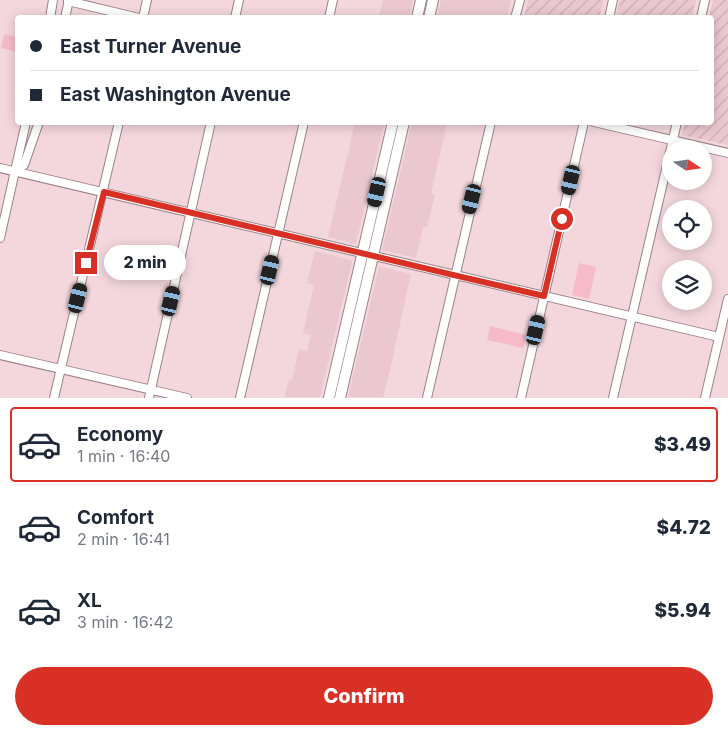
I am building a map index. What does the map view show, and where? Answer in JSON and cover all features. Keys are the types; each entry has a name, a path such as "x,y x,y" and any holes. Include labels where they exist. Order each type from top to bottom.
{"main road":[{"path":"418,15 421,0"},
{"path":"430,15 433,0"},
{"path":"329,398 392,125"},
{"path":"340,398 403,125"}],"street":[{"path":"51,15 53,0"},
{"path":"65,15 69,0 127,15"},
{"path":"144,15 148,0"},
{"path":"236,15 239,0"},
{"path":"330,15 333,0"},
{"path":"516,15 520,0"},
{"path":"610,15 613,0"},
{"path":"702,15 705,0"},
{"path":"0,238 25,125"},
{"path":"16,172 24,165 39,125"},
{"path":"54,398 119,125"},
{"path":"149,398 210,125"},
{"path":"240,398 303,125"},
{"path":"427,398 489,125"},
{"path":"520,398 583,125"},
{"path":"607,125 673,140 676,125"},
{"path":"712,149 728,153"},
{"path":"0,168 719,337"},
{"path":"612,398 662,187"},
{"path":"705,398 728,299"},
{"path":"0,355 151,388 187,398"}],"shaded area":[{"path":"383,0 413,0 409,15 379,15"},
{"path":"441,0 511,0 507,15 437,15"},
{"path":"528,0 604,0 600,15 524,15"},
{"path":"620,0 696,0 692,15 616,15"},
{"path":"713,0 728,0 728,145 682,135 684,125 714,125 714,15 709,15"},
{"path":"4,34 15,37 15,52 1,48"},
{"path":"355,125 384,125 356,244 328,237"},
{"path":"412,125 447,125 431,194 435,195 427,227 423,227 416,258 382,250"},
{"path":"315,251 352,262 320,397 284,397 289,380 292,380 299,349 307,351 311,335 303,333 314,285 307,283"},
{"path":"579,263 596,267 589,299 572,295"},
{"path":"379,266 411,274 390,370 383,397 348,397"},
{"path":"490,326 526,335 523,348 487,340"}],"route":[{"path":"86,263 104,192 544,296 562,219"}]}
